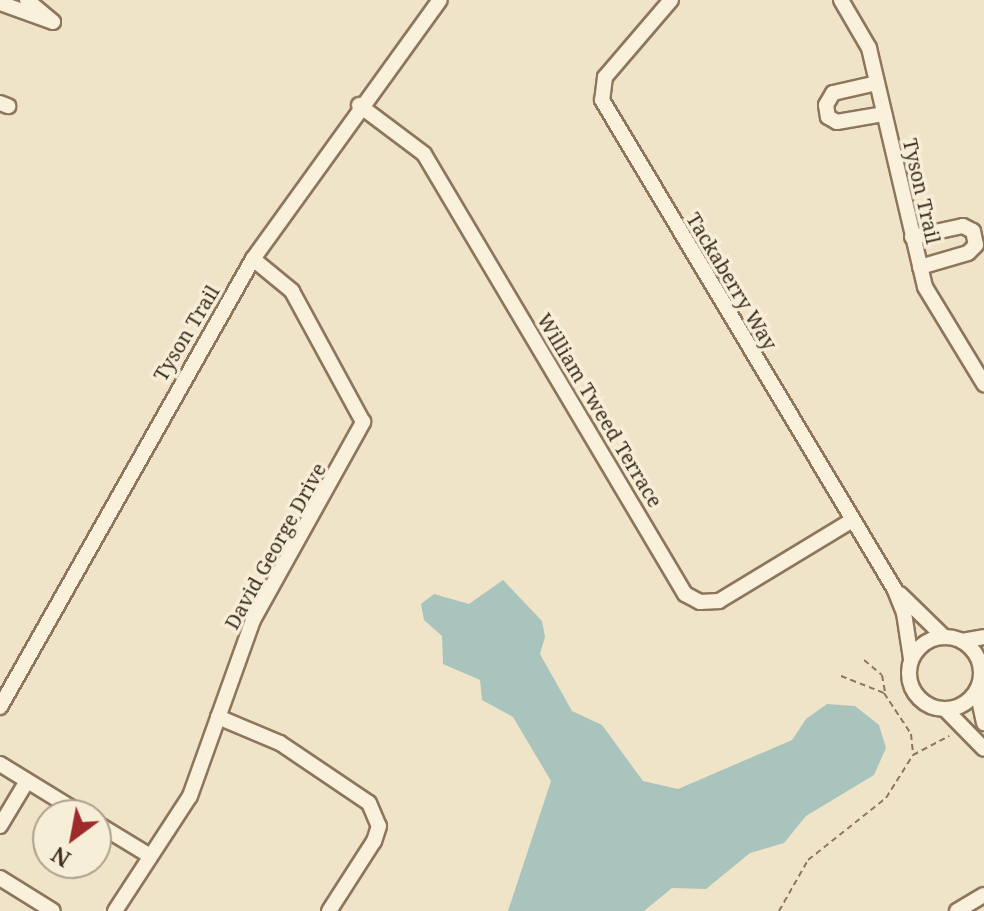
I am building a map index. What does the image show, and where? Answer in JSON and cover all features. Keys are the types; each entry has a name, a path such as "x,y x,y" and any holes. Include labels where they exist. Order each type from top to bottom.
{"street":[{"path":"0,3 53,22 27,0"},
{"name":"Tyson Trail","path":"0,707 253,259 359,105 440,0"},
{"name":"Tackaberry Way","path":"671,0 605,77 602,100 851,521 894,588"},
{"name":"Tyson Trail","path":"841,0 869,48 925,287 978,362 984,384"},
{"path":"877,83 833,93 826,105 828,117 837,122 884,114"},
{"name":"William Tweed Terrace","path":"359,105 424,154 685,594 700,602 719,601 851,521"},
{"path":"912,237 963,226 973,231 976,245 968,253 920,267"},
{"name":"David George Drive","path":"115,911 190,796 253,620 363,422 292,291 253,259"},
{"path":"894,588 944,637"},
{"path":"894,588 904,613 911,659 908,677 914,694 928,706 946,710 984,749"},
{"path":"911,659 924,643 944,637 962,641 984,637"},
{"path":"946,710 965,704 977,690 982,672 976,654 962,641"},
{"path":"977,690 984,723"},
{"path":"218,717 280,743 369,803 379,826 374,841 329,911"},
{"path":"0,764 57,799"},
{"path":"0,826 27,781"},
{"path":"112,833 150,856"},
{"path":"0,878 53,911"},
{"path":"957,911 984,895"}],"path":[{"path":"864,660 882,675 884,693 911,734 913,755"},
{"path":"841,676 884,693"},
{"path":"779,911 808,860 886,798 913,755 965,727"}],"water":[{"path":"503,580 542,621 545,637 540,654 572,711 602,725 643,781 678,789 792,740 806,719 827,704 855,706 879,725 886,748 874,775 806,816 784,843 750,853 706,889 672,888 644,911 508,911 551,781 513,717 482,700 480,680 443,664 442,636 424,620 421,604 434,594 469,604"}]}
